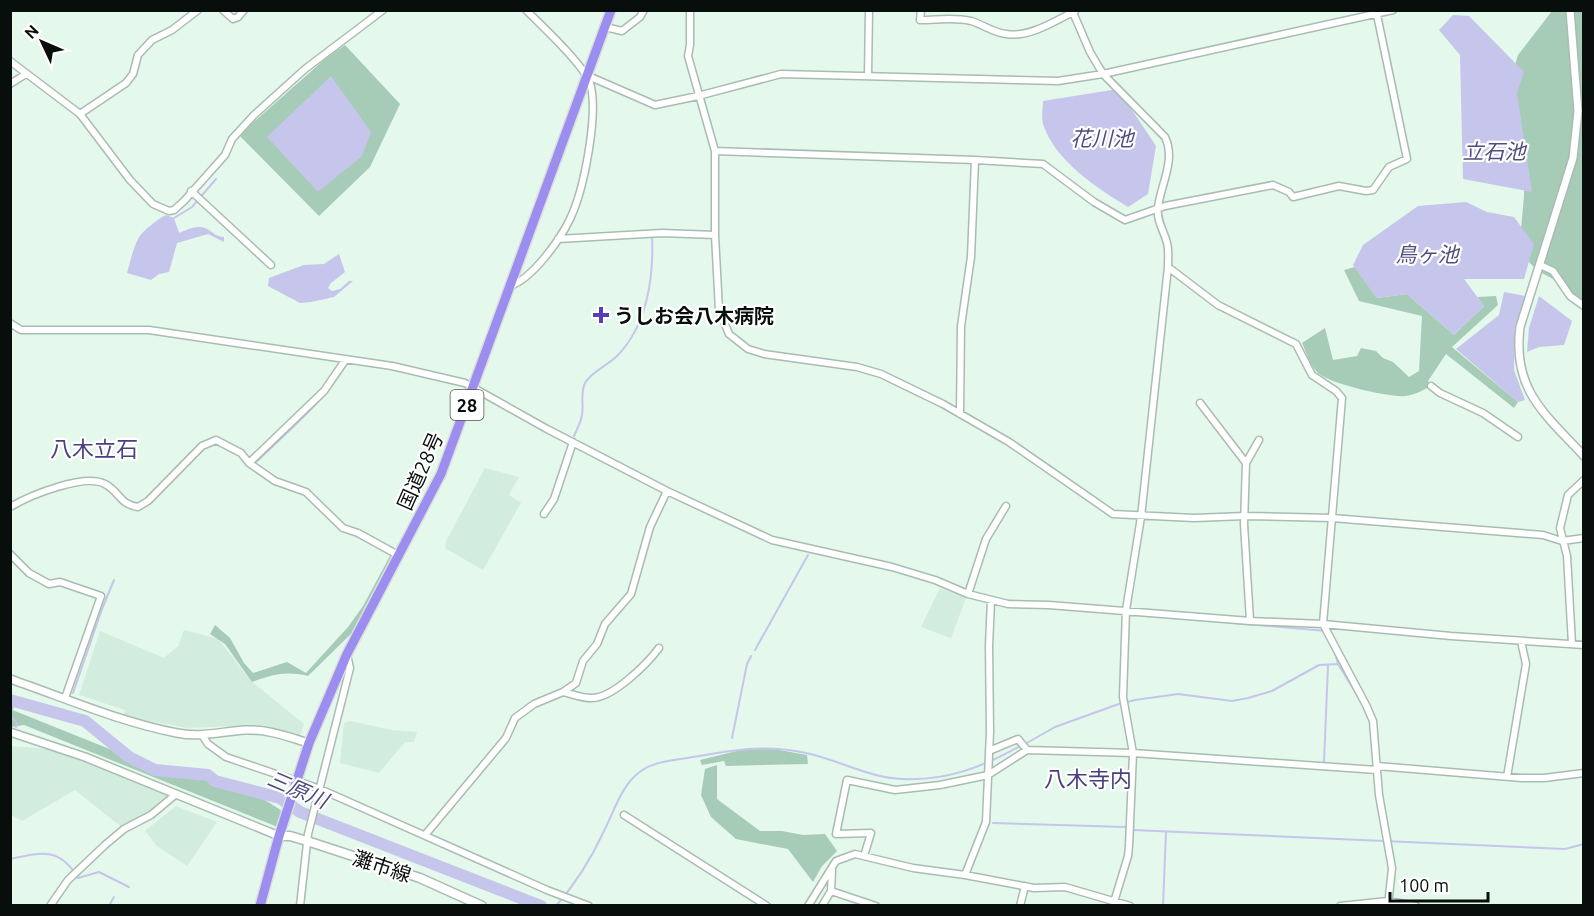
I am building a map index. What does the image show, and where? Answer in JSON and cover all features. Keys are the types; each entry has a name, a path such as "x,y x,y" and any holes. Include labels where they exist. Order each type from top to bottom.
{"highway":[{"name":"国道28号","path":"260,906 279,836 309,743 347,654 441,474 611,10"}],"main road":[{"name":"灘市線","path":"279,836 308,838 420,878 482,906"}],"street":[{"path":"80,114 126,83 133,74 138,55 152,40 172,30 198,10"},
{"path":"222,10 233,19 244,10"},
{"path":"10,61 80,114 130,180 153,204 169,211 174,210 225,155 232,139 254,115 305,69 383,10"},
{"path":"510,286 520,283 558,239 575,205 590,144 591,86 586,75 526,10"},
{"path":"604,27 622,31 640,17 644,10"},
{"path":"690,10 688,56 715,151 715,235 719,310 729,334 740,344 764,354 857,367 881,374 960,414 1021,450 1113,514 1141,517 1245,516 1332,519 1543,535 1562,541 1584,538"},
{"path":"868,76 869,10"},
{"path":"921,10 920,20 971,21 1005,34 1017,34 1039,28 1073,11 1090,52 1103,74 1165,137 1170,147 1157,208 1158,219 1168,245 1168,267 1141,517 1126,610 1123,697 1133,753 1128,856 1114,902"},
{"path":"586,75 655,105 781,74 1058,81 1103,74 1393,10"},
{"path":"1570,10 1578,111 1573,158 1520,327 1518,346 1524,382 1532,398 1584,456"},
{"path":"715,151 1043,164 1094,202 1125,220 1157,208 1273,185 1289,192 1293,197 1339,186 1366,191 1373,190 1389,167 1407,159 1376,12"},
{"path":"10,84 26,74"},
{"path":"960,414 961,326 971,257 975,160"},
{"path":"191,191 271,265"},
{"path":"558,239 662,233 715,235"},
{"path":"1539,265 1553,271 1570,296 1584,306"},
{"path":"1168,267 1218,305 1296,344 1312,375 1336,391 1342,398 1323,624 1373,721 1379,795 1392,868 1388,903"},
{"path":"10,322 21,330 149,330 392,366 465,383 667,491 772,540 892,567 935,580 968,594 1008,604 1323,624 1584,645"},
{"path":"249,463 324,391 346,359"},
{"path":"1431,386 1440,393 1483,413 1518,436"},
{"path":"1200,403 1246,463"},
{"path":"12,506 70,483 87,480 106,484 127,505 138,507 147,501 201,446 216,440 241,453 249,463 275,481 306,492 343,528 358,532 398,555"},
{"path":"1250,621 1245,516 1246,463 1259,441"},
{"path":"544,514 554,499 573,442"},
{"path":"1572,644 1567,556 1560,528 1568,495 1584,480"},
{"path":"425,835 506,738 515,718 532,705 563,692 576,683 583,661 597,644 605,624 631,594 650,527 667,491"},
{"path":"968,594 986,539 1006,506"},
{"path":"10,554 29,573 50,584 60,582 101,596 65,698"},
{"path":"965,875 986,822 991,600"},
{"path":"1507,777 1526,664 1521,641"},
{"path":"563,692 593,699 615,690 659,648"},
{"path":"300,906 308,838 350,668 347,654"},
{"path":"10,679 135,723 180,734 202,735 263,730 309,743"},
{"path":"10,732 85,757 279,836"},
{"path":"202,735 208,744 226,757 425,835 589,906"},
{"path":"989,752 1018,739 1027,750"},
{"path":"864,856 871,833 836,834 847,780 895,790 940,785 988,773 1027,750 1133,753 1507,777 1544,778 1584,773"},
{"path":"50,906 68,880 105,845 124,829 152,815 175,795"},
{"path":"624,815 767,906"},
{"path":"808,906 836,861 855,854 913,868 1034,888 1065,887 1130,906"},
{"path":"822,906 831,891 832,866"},
{"path":"1020,906 1025,886"},
{"path":"831,891 876,906"},
{"path":"1340,906 1388,903 1416,906"}],"shaded area":[{"path":"1552,11 1583,11 1583,306 1557,281 1538,271 1529,262 1521,229 1524,162 1511,78 1518,55"},
{"path":"345,45 400,104 370,167 319,216 239,135 325,59"},
{"path":"1355,267 1377,298 1407,294 1454,335 1484,306 1477,297 1496,296 1498,305 1452,347 1518,402 1514,408 1446,354 1428,381 1431,386 1405,396 1359,389 1333,381 1317,372 1302,343 1325,328 1333,360 1357,356 1361,348 1376,351 1383,358 1393,362 1409,377 1419,371 1422,316 1359,301 1344,270"},
{"path":"485,468 519,477 509,495 521,503 483,570 445,548 446,541"},
{"path":"391,554 395,557 356,629 308,676 280,674 252,682 225,644 210,634 215,625 230,638 244,663 253,673 287,662 306,673 348,627 363,606"},
{"path":"940,588 966,598 951,638 921,627"},
{"path":"184,630 218,639 252,682 304,724 300,736 264,725 187,728 123,716 125,710 79,695 100,631 164,658 178,646"},
{"path":"10,709 117,752 152,771 170,777 207,779 248,791 285,813 280,828 24,725 11,727"},
{"path":"350,721 392,730 417,732 414,742 405,742 379,773 340,763 344,723"},
{"path":"10,746 49,749 170,793 151,815 124,829 75,790 22,821 11,815"},
{"path":"768,748 807,755 808,764 726,766 724,761 702,765 700,760 741,750"},
{"path":"717,765 717,799 760,831 782,831 803,835 825,834 837,851 822,866 813,882 788,849 736,839 711,817 701,795 705,769"},
{"path":"176,806 217,822 187,866 157,846 145,831"}],"water":[{"name":"立石池","path":"1453,15 1469,16 1524,72 1517,93 1532,192 1463,179 1460,55 1439,30"},
{"path":"331,76 371,132 362,156 318,192 267,137"},
{"name":"花川池","path":"1118,89 1156,146 1148,194 1128,207 1103,191 1067,162 1049,137 1042,118 1043,101"},
{"name":"鳥ヶ池","path":"1466,202 1487,212 1514,217 1534,244 1524,279 1464,279 1484,306 1454,335 1407,294 1377,298 1353,265 1363,245 1418,206"},
{"path":"166,215 174,218 179,233 202,227 224,237 224,242 208,234 177,243 169,272 159,274 151,280 127,273 140,236"},
{"path":"339,254 345,272 328,288 332,291 340,289 349,281 353,281 334,297 300,303 268,286 269,278 304,265 324,264"},
{"path":"1504,292 1526,296 1515,326 1514,370 1525,400 1518,402 1456,349 1499,315"},
{"path":"1539,296 1572,321 1564,345 1539,347 1527,352 1529,328"}],"waterway":[{"path":"174,218 192,207 216,179"},
{"path":"574,436 581,418 585,383 591,375 617,356 627,344 642,316 650,284 652,236"},
{"path":"254,464 315,405 346,365"},
{"path":"755,650 808,555"},
{"path":"73,693 114,580"},
{"path":"1177,618 1326,631"},
{"path":"1335,653 1338,664 1359,698"},
{"path":"732,738 747,664 751,656"},
{"path":"1025,744 1055,727 1135,700 1178,694 1232,701 1272,691 1319,665 1338,664"},
{"path":"1324,763 1328,665"},
{"name":"三原川","path":"10,700 85,721 129,757 155,770 208,775 215,781 280,798 300,812 541,906"},
{"path":"10,716 15,701"},
{"path":"11,717 17,723 16,727"},
{"path":"556,906 588,862 628,784 641,771 653,765 736,750 763,748 806,753 878,776 919,779 964,771 1020,746"},
{"path":"993,823 1125,827"},
{"path":"1133,830 1565,849 1584,844"},
{"path":"1163,906 1166,832"},
{"path":"10,859 49,854 64,861 78,878 99,872 129,887"},
{"path":"109,906 114,897"}],"place":[{"name":"うしお会八木病院","path":"601,315"}],"district":[{"name":"八木立石","path":"94,448"},
{"name":"八木寺内","path":"1088,778"}]}
